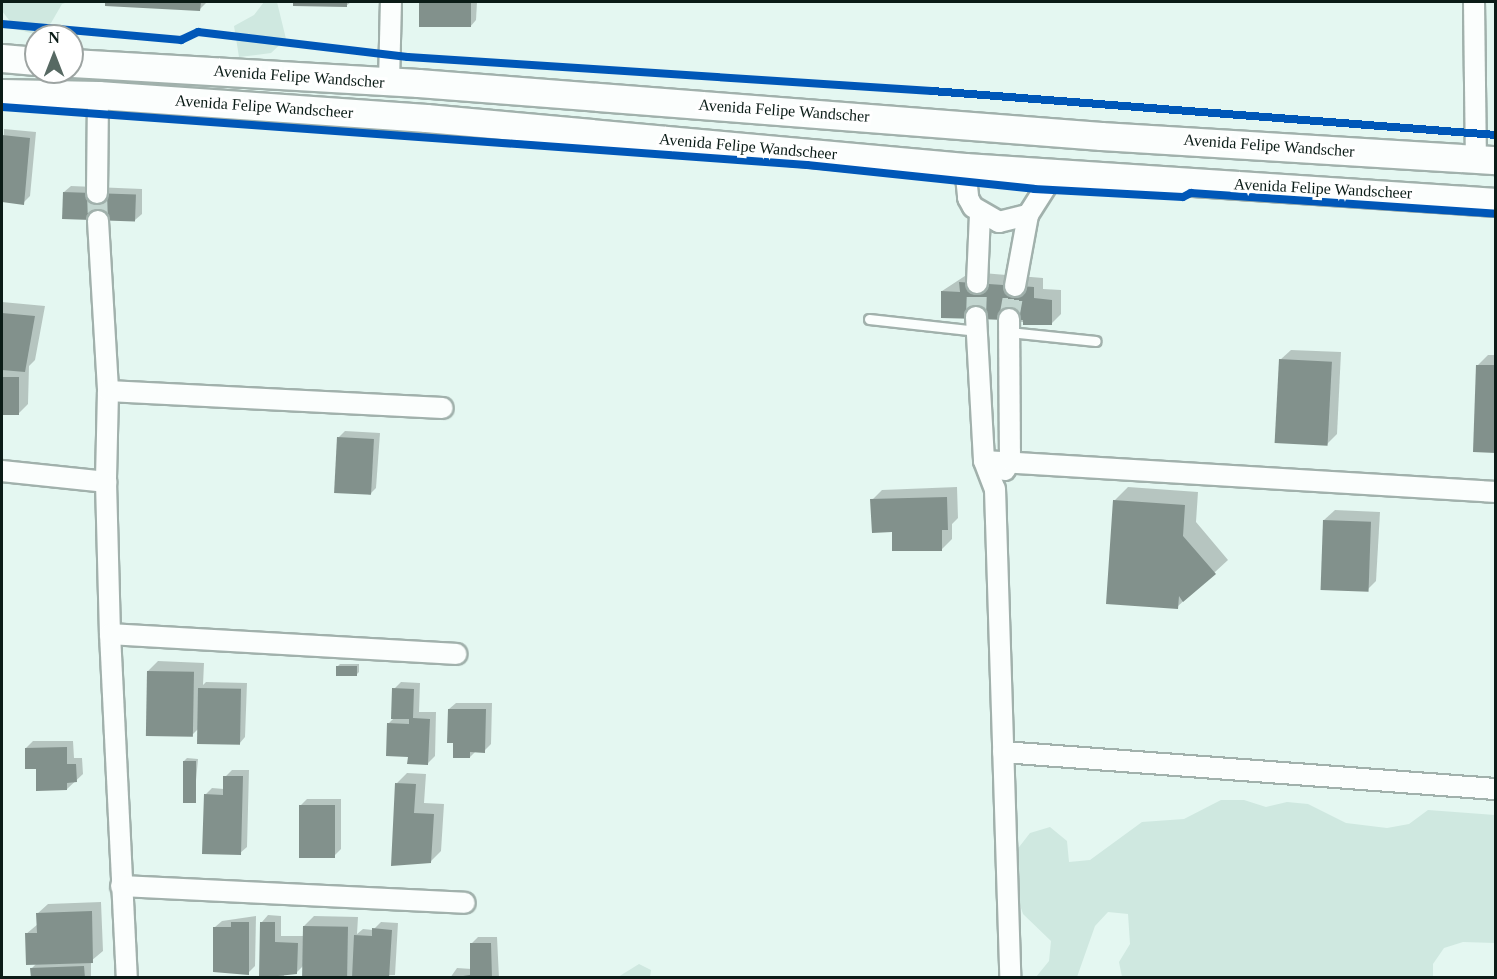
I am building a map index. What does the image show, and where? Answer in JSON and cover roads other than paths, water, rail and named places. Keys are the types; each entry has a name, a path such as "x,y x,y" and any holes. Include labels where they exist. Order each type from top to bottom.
{"main road":[{"path":"2,58 24,60"},
{"name":"Avenida Felipe Wandscher","path":"84,64 389,82 1101,136 1486,159"},
{"name":"Avenida Felipe Wandscheer","path":"2,93 98,94 426,118 1054,174 1496,202"}],"street":[{"path":"389,82 391,2"},
{"path":"1474,2 1486,159"},
{"path":"97,193 98,94"},
{"path":"965,167 968,198 980,214 1009,222 1028,215"},
{"path":"1015,286 1028,215 1054,174"},
{"path":"977,283 980,214"},
{"path":"98,221 108,391 106,482 110,634 127,978"},
{"path":"995,489 1010,460 1008,326 977,324 984,460 995,489 1010,978"},
{"path":"108,391 443,408"},
{"path":"984,460 1496,492"},
{"path":"2,471 106,482"},
{"path":"110,634 456,654"},
{"path":"1003,752 1496,789"},
{"path":"121,886 465,903"}],"lane":[{"path":"869,319 977,324"},
{"path":"1008,326 1022,336 1096,341"}],"tunnel":[{"path":"97,193 98,221"},
{"path":"976,317 977,283"},
{"path":"1009,319 1015,286"}]}
